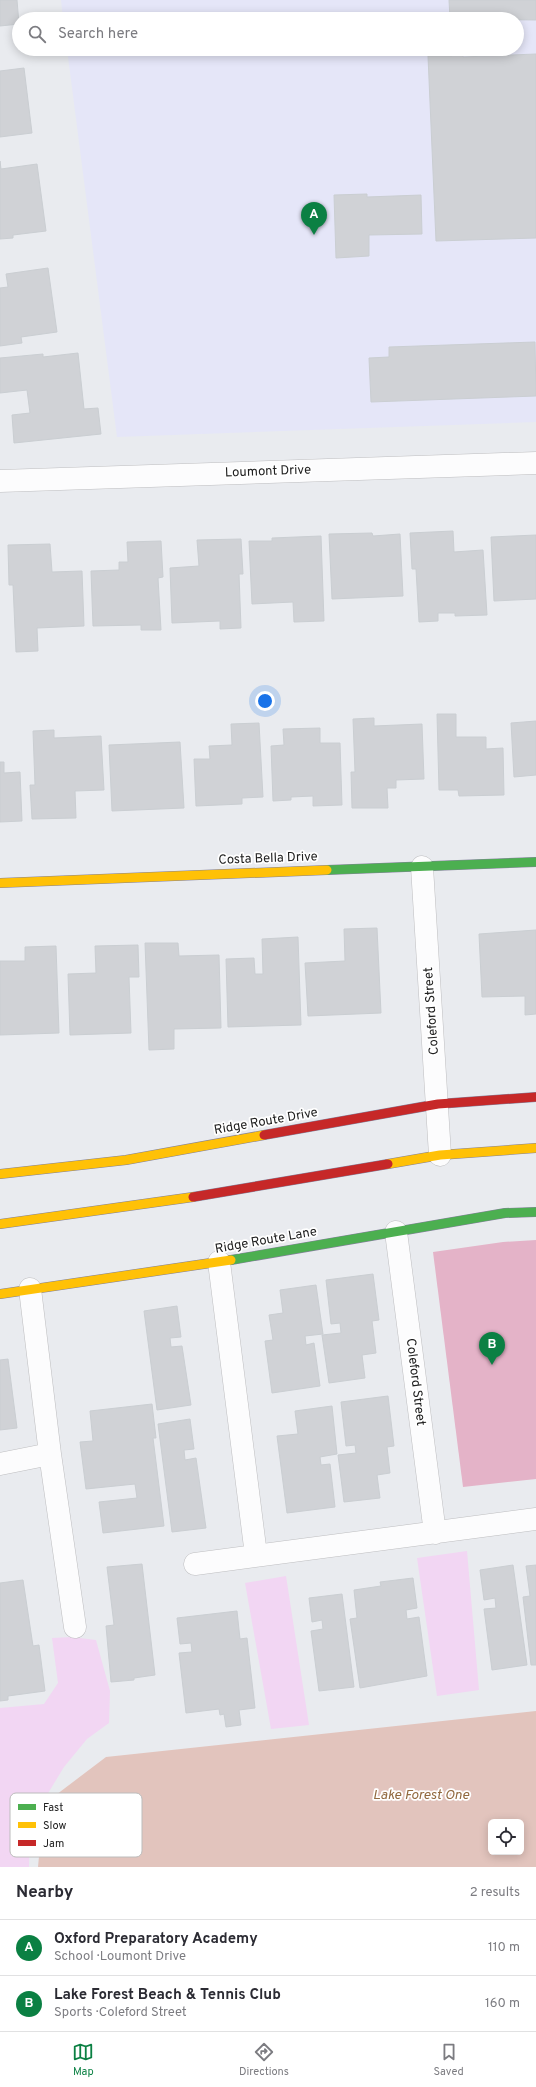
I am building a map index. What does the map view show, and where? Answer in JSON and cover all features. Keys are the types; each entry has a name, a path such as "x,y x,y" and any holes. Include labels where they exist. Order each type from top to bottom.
{"street":[{"name":"Loumont Drive","path":"0,481 536,463"},
{"name":"Costa Bella Drive","path":"0,883 536,862"},
{"name":"Coleford Street","path":"422,867 440,1155"},
{"name":"Ridge Route Drive","path":"0,1174 126,1160 438,1104 536,1097"},
{"path":"0,1224 241,1190 440,1155 536,1148"},
{"name":"Ridge Route Lane","path":"0,1294 219,1262 505,1214 536,1212"},
{"name":"Coleford Street","path":"396,1232 435,1533"},
{"path":"219,1262 256,1555"},
{"path":"30,1289 50,1454 75,1628"},
{"path":"0,1464 50,1454"},
{"path":"195,1564 536,1519"}],"shaded area":[{"path":"61,0 536,0 536,422 117,437 68,56 524,56 524,12 62,12"},
{"path":"536,1240 536,1479 463,1487 433,1252 503,1242"},
{"path":"467,1551 479,1690 437,1696 417,1558"},
{"path":"286,1576 309,1725 271,1729 245,1583"},
{"path":"72,1637 96,1640 110,1691 109,1723 87,1739 64,1767 48,1793 10,1793 10,1857 29,1857 29,1867 0,1867 0,1708 44,1704 58,1683 52,1638"}],"water":[{"name":"Lake Forest One","path":"536,1711 536,1867 38,1867 39,1857 142,1857 142,1793 59,1793 106,1757"}],"building":[{"path":"0,0 17,0 18,12 12,12 12,25 0,26"},
{"path":"449,0 536,0 536,20 524,20 524,12 450,12"},
{"path":"524,54 536,54 536,238 436,241 428,56 524,56"},
{"path":"24,68 32,133 0,137 0,71"},
{"path":"0,161 1,169 37,164 46,231 13,235 13,238 0,239"},
{"path":"367,194 367,197 421,195 422,234 369,235 369,256 336,258 334,195"},
{"path":"48,268 57,332 21,337 22,343 0,346 0,288 8,287 6,274"},
{"path":"535,342 536,396 371,402 369,358 389,357 389,347"},
{"path":"78,353 84,409 98,408 101,434 14,443 12,415 30,413 27,390 0,393 0,358 43,354 43,357"},
{"path":"453,531 454,552 483,550 487,615 455,616 455,613 438,613 438,621 419,622 416,569 412,569 410,533"},
{"path":"372,533 373,536 400,534 403,596 332,599 329,534"},
{"path":"536,535 536,599 494,601 491,537"},
{"path":"321,536 324,621 294,622 293,602 252,604 249,541 272,541 272,538"},
{"path":"241,539 243,574 239,574 241,628 220,629 220,621 172,623 170,568 199,566 197,540"},
{"path":"161,541 163,577 158,578 161,630 141,630 141,625 93,626 91,571 119,570 119,562 128,562 127,542"},
{"path":"50,544 52,572 82,571 84,626 37,628 38,651 16,652 13,585 9,585 8,545"},
{"path":"437,714 456,714 456,737 486,737 486,749 503,748 504,795 459,796 458,790 439,790"},
{"path":"374,718 374,726 422,724 424,779 396,780 396,788 387,788 388,808 352,808 351,772 355,772 353,719"},
{"path":"536,721 536,775 514,777 511,723"},
{"path":"259,723 263,797 242,798 242,804 196,806 194,759 210,759 209,746 232,745 231,724"},
{"path":"320,728 320,743 340,743 342,805 313,806 313,796 291,797 291,800 273,801 271,746 284,745 283,729"},
{"path":"54,730 54,738 101,736 104,790 75,791 76,818 32,819 30,785 35,785 33,731"},
{"path":"180,742 184,808 112,811 109,745"},
{"path":"0,762 4,762 4,773 20,772 22,821 0,822"},
{"path":"377,928 381,1013 308,1016 305,963 345,961 344,929"},
{"path":"536,930 536,1014 525,1015 525,996 482,997 479,934"},
{"path":"298,937 301,1025 228,1027 226,959 254,958 255,974 263,974 262,939"},
{"path":"145,943 178,943 179,956 219,955 221,1028 174,1029 174,1049 149,1050"},
{"path":"138,945 139,977 129,977 131,1033 70,1035 68,974 96,973 95,946"},
{"path":"56,946 59,1033 0,1035 0,961 25,961 25,947"},
{"path":"373,1274 379,1320 372,1321 376,1353 362,1355 365,1378 329,1383 322,1335 341,1333 340,1323 331,1324 326,1280"},
{"path":"316,1285 323,1334 305,1336 306,1345 314,1343 320,1386 272,1393 265,1341 273,1340 269,1315 283,1313 280,1290"},
{"path":"177,1306 181,1337 170,1338 171,1347 182,1346 191,1405 157,1410 144,1311"},
{"path":"8,1359 17,1428 0,1430 0,1360"},
{"path":"388,1396 394,1446 387,1447 390,1473 377,1475 380,1498 344,1502 338,1455 356,1453 355,1445 346,1446 341,1402"},
{"path":"152,1404 156,1438 153,1438 164,1526 103,1533 99,1502 137,1498 135,1484 86,1489 80,1442 93,1441 90,1411"},
{"path":"332,1406 337,1454 320,1457 321,1465 330,1464 335,1507 287,1513 277,1436 298,1434 295,1411"},
{"path":"190,1419 194,1449 184,1450 185,1460 196,1458 206,1528 172,1532 158,1424"},
{"path":"142,1564 155,1675 134,1678 134,1680 111,1682 106,1626 114,1625 107,1567"},
{"path":"513,1565 527,1665 492,1670 484,1609 496,1608 495,1598 484,1600 480,1570"},
{"path":"536,1565 536,1665 531,1665 523,1597 530,1596 526,1566"},
{"path":"413,1578 417,1608 406,1610 407,1619 419,1617 427,1676 360,1688 350,1619 357,1618 354,1590 381,1586 380,1582"},
{"path":"23,1580 33,1646 39,1645 45,1691 8,1696 8,1700 0,1701 0,1583"},
{"path":"342,1594 354,1687 319,1691 311,1631 323,1629 322,1620 312,1622 309,1598"},
{"path":"237,1611 240,1639 247,1638 255,1708 239,1710 241,1725 226,1727 224,1714 220,1715 219,1709 186,1713 179,1653 192,1652 191,1643 180,1644 177,1618"}],"traffic: fast":[{"path":"327,870 536,862"},
{"path":"231,1260 505,1213 536,1212"}],"traffic: slow":[{"path":"0,883 327,870"},
{"path":"0,1174 126,1160 264,1135"},
{"path":"388,1164 440,1155 536,1148"},
{"path":"0,1224 193,1197"},
{"path":"0,1294 231,1260"}],"traffic: jam":[{"path":"264,1135 438,1104 536,1097"},
{"path":"193,1197 388,1164"}],"place":[{"name":"Oxford Preparatory Academy","path":"314,235"},
{"name":"Lake Forest Beach & Tennis Club","path":"492,1365"}]}
